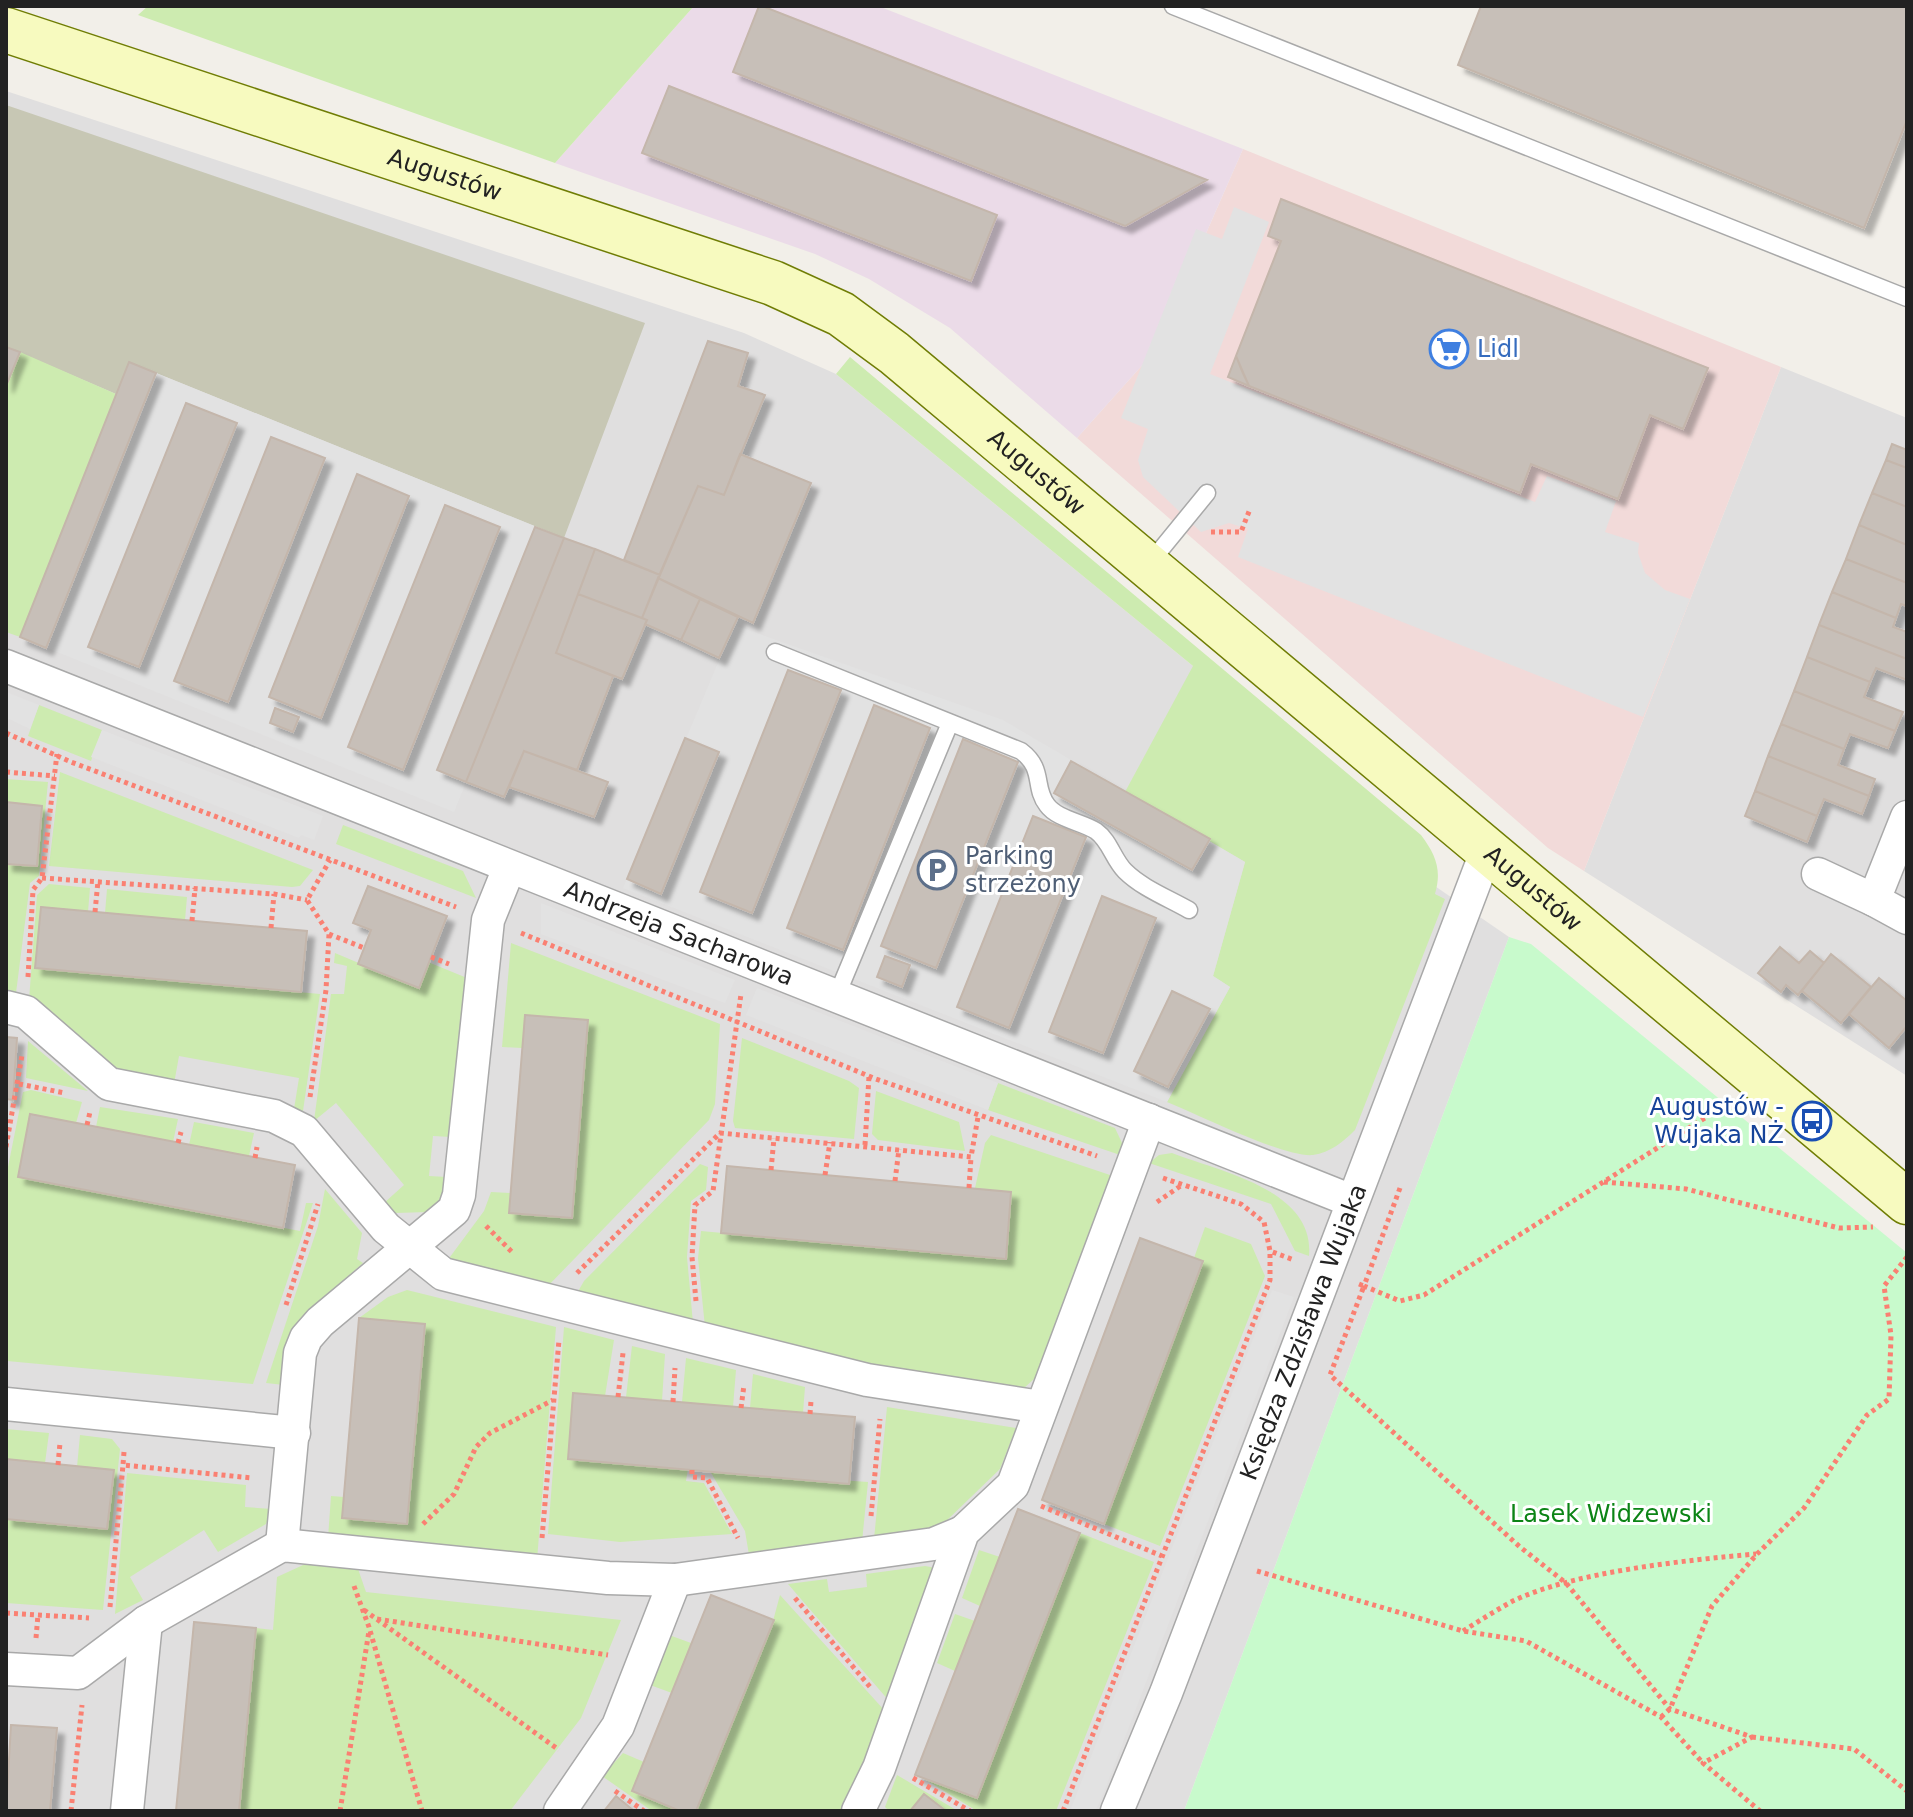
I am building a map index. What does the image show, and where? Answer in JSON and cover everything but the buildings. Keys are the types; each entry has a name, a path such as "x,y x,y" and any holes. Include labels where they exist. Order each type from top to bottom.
{"street":[{"name":"Augustów","path":"6,30 810,298 841,314 894,353 1487,850 1895,1214"},
{"name":"Andrzeja Sacharowa","path":"6,666 1352,1201"},
{"path":"1874,900 1907,817"},
{"name":"Księdza Zdzisława Wujaka","path":"1117,1811 1166,1693 1487,850"},
{"path":"282,1545 300,1353 306,1338 332,1311 454,1210 459,1195 488,920 509,868"},
{"path":"1818,874 1907,918"},
{"path":"16,1010 109,1084 274,1116 304,1131 409,1250 443,1274 463,1282 886,1384 1041,1407"},
{"path":"6,1669 78,1673 146,1622 282,1545 675,1580 934,1544 963,1532 1013,1485 1149,1120"},
{"path":"6,1404 294,1433"},
{"path":"858,1811 879,1768 963,1532"},
{"path":"560,1811 590,1772 618,1726 645,1665 675,1580"},
{"path":"127,1811 146,1622"}],"lane":[{"path":"1173,6 1907,298"},
{"path":"1148,565 1207,493"},
{"path":"775,652 1021,751 1036,766 1044,800 1050,809 1093,829 1104,837 1116,861 1133,878 1189,910"},
{"path":"837,995 950,723"}],"path":[{"path":"1203,539 1211,531 1241,532 1250,509"},
{"path":"6,733 488,920 869,1076 978,1117 1241,1204 1264,1222 1270,1251 1270,1280 1063,1811"},
{"path":"6,1147 22,1065 16,1010 33,890 42,878 57,754"},
{"path":"6,772 55,776"},
{"path":"307,900 330,860"},
{"path":"42,878 274,894 307,900 329,934 364,948"},
{"path":"95,912 98,881"},
{"path":"192,921 195,888"},
{"path":"271,928 274,894"},
{"path":"304,1131 326,990 329,934"},
{"path":"673,1402 677,1351 703,1357 692,1257 695,1205 713,1191 735,1020 748,961"},
{"path":"865,1145 869,1076"},
{"path":"1270,1251 1400,1301 1424,1295 1731,1102"},
{"path":"969,1188 978,1117"},
{"path":"540,1570 561,1288 720,1133 971,1157"},
{"path":"771,1170 774,1138"},
{"path":"825,1175 830,1142"},
{"path":"895,1181 899,1149"},
{"path":"1603,1182 1686,1189 1839,1228 1895,1214"},
{"path":"1661,1717 1670,1709 1712,1606 1757,1554 1804,1508 1867,1415 1889,1399 1891,1335 1884,1286 1907,1257"},
{"path":"1364,1286 1330,1375 1520,1547 1566,1583 1670,1709 1752,1737 1854,1749 1907,1791"},
{"path":"618,1397 624,1340"},
{"path":"416,1531 454,1494 476,1447 490,1433 554,1399"},
{"path":"867,1553 880,1417"},
{"path":"108,1620 123,1465"},
{"path":"692,1470 692,1477 707,1478 737,1531 744,1570"},
{"path":"1013,1485 1034,1503 1162,1556"},
{"path":"337,1550 370,1615 590,1772"},
{"path":"1463,1631 1513,1601 1566,1583 1698,1559 1757,1554"},
{"path":"1257,1571 1463,1631 1526,1641 1661,1717 1703,1763 1760,1811"},
{"path":"791,1594 896,1718"},
{"path":"6,1613 146,1622"},
{"path":"340,1811 370,1615"},
{"path":"370,1615 591,1650 645,1665"},
{"path":"369,1627 422,1811"},
{"path":"71,1811 86,1666"},
{"path":"1703,1763 1752,1737"},
{"path":"905,1774 970,1811"}],"shaded area":[{"path":"694,6 878,6 1243,149 1154,352 1077,438 950,328 869,279 815,254 555,163"},
{"path":"6,91 744,333 836,374 1193,666 1429,882 1509,937 1184,1811 6,1811"},
{"path":"6,105 645,323 564,538 129,362 116,394 6,347"},
{"path":"1243,149 1781,367 1584,871 1548,848 1077,438 1154,352"},
{"path":"1234,207 1269,222 1210,374 1535,502 1547,476 1616,501 1605,532 1639,543 1638,553 1645,573 1665,590 1690,599 1643,717 1238,557 1248,529 1229,523 1201,532 1143,477 1138,460 1148,429 1121,418 1196,229 1222,239"},
{"path":"129,362 564,538 454,812 20,637"},
{"path":"1781,367 1907,418 1907,1076 1584,871"},
{"name":"Parking strzeżony","path":"734,625 1003,720 1245,862 1213,976 1230,987 1167,1102 623,888"},
{"path":"6,692 39,705 30,729 9,719 6,723"},
{"path":"102,730 323,816 314,840 301,835 299,838 91,757"},
{"path":"541,903 735,980 725,1003 541,934"},
{"path":"757,988 998,1083 988,1110 746,1015"},
{"path":"1272,1290 1294,1297 1102,1797 1095,1811 1070,1811"}],"green space":[{"path":"148,6 694,6 555,163 138,15"},
{"path":"20,352 116,394 20,637 6,632 6,386"},
{"path":"850,357 1426,842 1438,870 1435,894 1445,899 1355,1130 1336,1146 1313,1155 1283,1150 1167,1102 1230,987 1213,976 1245,862 1125,792 1193,666 836,374"},
{"path":"39,705 102,730 91,761 28,736"},
{"path":"60,772 313,870 300,886 292,887 49,866"},
{"path":"6,779 48,782 39,876 30,883 16,993 6,992 6,864 37,866 42,806 6,802"},
{"path":"343,825 463,871 476,898 336,844"},
{"path":"49,884 90,888 88,912 41,908 36,968 320,994 303,1111 294,1109 299,1078 179,1056 174,1084 120,1071 70,1028 29,1000 37,895"},
{"path":"107,889 187,897 185,920 105,913"},
{"name":"Lasek Widzewski","path":"1509,937 1531,944 1907,1253 1907,1811 1184,1811"},
{"path":"511,943 720,1024 715,1104 709,1120 545,1289 447,1261 484,1211 491,1192 510,1193 509,1212 526,1015 522,1048 502,1047"},
{"path":"335,953 418,988 428,962 467,978 451,1137 433,1136 429,1176 447,1177 439,1201 429,1212 395,1213 384,1203 404,1185 336,1103 314,1121 331,994 344,994 347,966 334,963"},
{"path":"742,1038 849,1081 859,1088 854,1139 735,1128 733,1121"},
{"path":"28,1041 88,1091 26,1078"},
{"path":"998,1083 1115,1128 1123,1145 1123,1156 988,1110"},
{"path":"31,1090 82,1102 76,1123 19,1177 300,1231 306,1203 313,1203 253,1384 7,1361 6,1373 6,1177 23,1092"},
{"path":"876,1091 959,1122 965,1151 878,1140 872,1134"},
{"path":"100,1107 178,1119 173,1142 96,1127"},
{"path":"194,1122 254,1133 249,1156 189,1145"},
{"path":"991,1135 1116,1177 1043,1371 1024,1388 903,1377 705,1327 698,1258 701,1231 1005,1259 1011,1192 975,1188 985,1143"},
{"path":"1172,1153 1238,1176 1281,1199 1297,1214 1307,1233 1309,1256 1295,1251 1271,1204 1149,1163 1159,1155"},
{"path":"700,1164 708,1167 706,1190 691,1201 687,1257 693,1323 576,1295 584,1281"},
{"path":"325,1189 362,1233 357,1259 363,1263 299,1320 291,1337 284,1385 266,1383 318,1226"},
{"path":"1205,1227 1251,1244 1265,1276 1160,1546 1104,1524 1203,1262 1194,1258"},
{"path":"407,1290 556,1327 537,1560 328,1538 331,1496 344,1497 343,1518 407,1523 425,1324 359,1318 388,1297"},
{"path":"564,1327 614,1340 605,1396 573,1394 568,1458 688,1469 686,1481 704,1483 732,1534 620,1542 548,1534"},
{"path":"632,1346 665,1354 662,1401 626,1397"},
{"path":"686,1358 736,1370 733,1407 682,1402"},
{"path":"753,1374 805,1387 803,1413 750,1408"},
{"path":"887,1407 1016,1428 1000,1469 940,1527 874,1539"},
{"path":"6,1429 49,1433 45,1463 6,1459"},
{"path":"80,1435 112,1439 120,1449 103,1610 6,1603 6,1519 107,1528 114,1471 77,1467"},
{"path":"710,1471 868,1482 862,1542 749,1555 745,1531"},
{"path":"127,1473 246,1485 245,1507 272,1509 266,1524 218,1552 204,1530 130,1577 143,1600 115,1614"},
{"path":"1080,1533 1154,1562 1056,1811 977,1811 921,1777 977,1798"},
{"path":"979,1550 1000,1557 980,1606 962,1598"},
{"path":"314,1560 356,1563 366,1592 621,1620 581,1718 510,1811 239,1811 256,1628 273,1630 277,1577"},
{"path":"925,1566 936,1568 890,1702 788,1584 827,1579 829,1592 867,1587 866,1574"},
{"path":"780,1595 885,1711 858,1784 843,1811 696,1811 773,1621"},
{"path":"955,1614 975,1621 955,1671 937,1663"},
{"path":"669,1635 691,1643 672,1693 650,1685"},
{"path":"623,1753 644,1762 632,1791 680,1811 652,1811 602,1776"},
{"path":"897,1775 958,1811 946,1811 924,1794 910,1811 889,1811 885,1807"}],"place":[{"name":"Lidl","path":"1449,349"},
{"name":"Parking strzeżony","path":"937,870"},
{"name":"Augustów - Wujaka NŻ","path":"1812,1121"}]}
